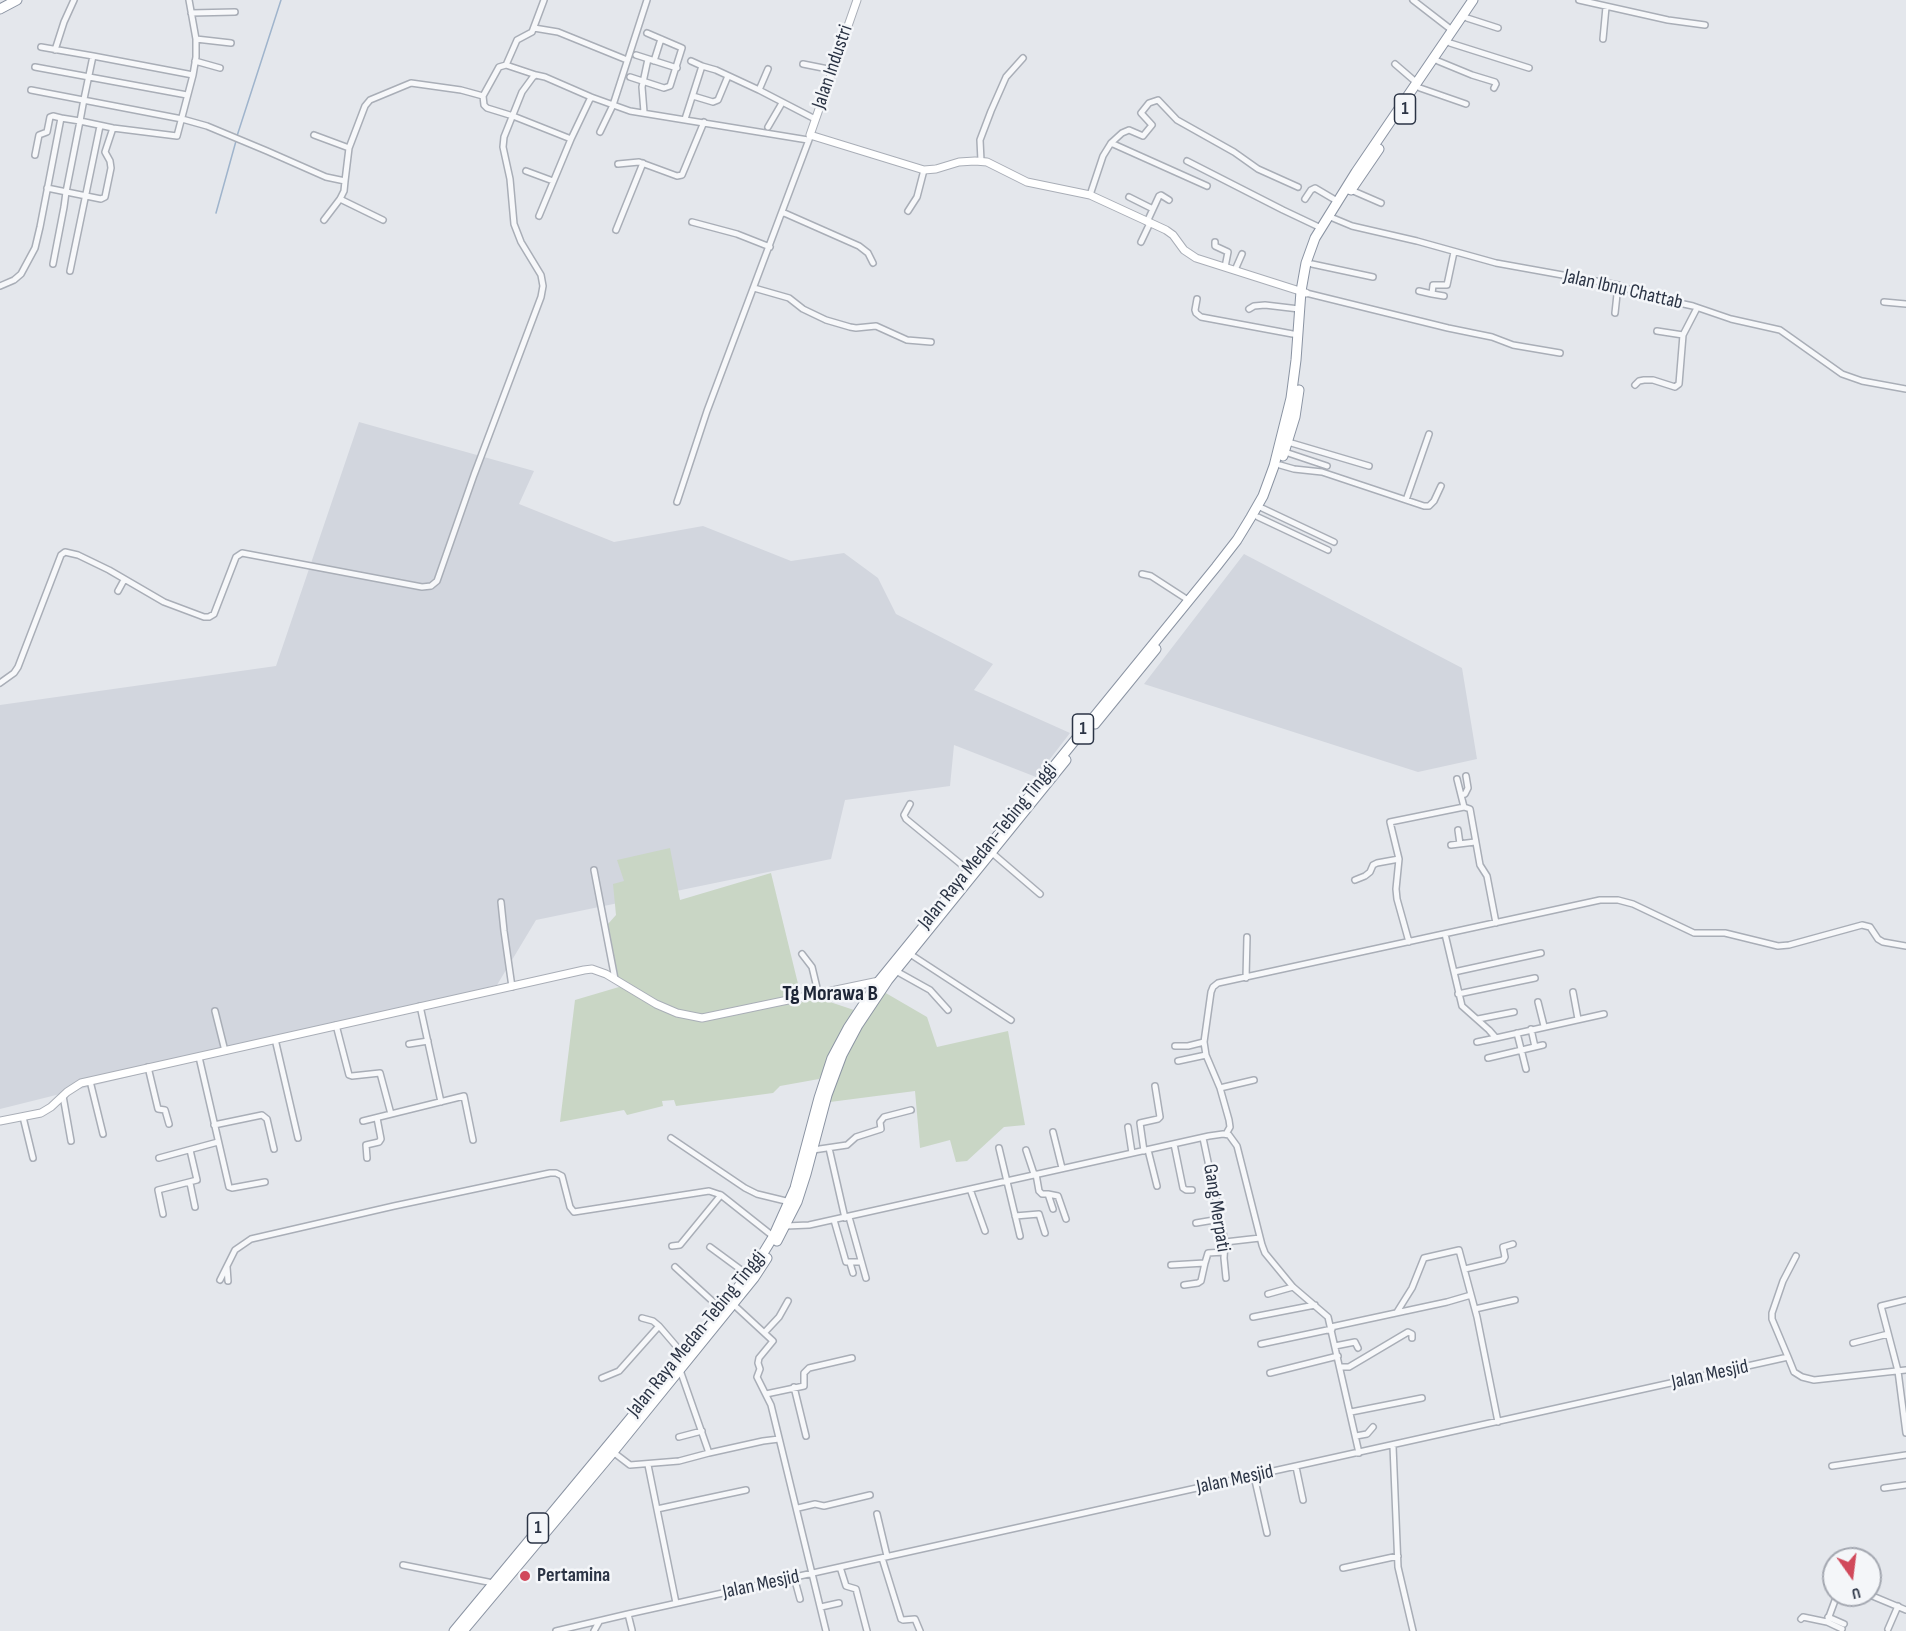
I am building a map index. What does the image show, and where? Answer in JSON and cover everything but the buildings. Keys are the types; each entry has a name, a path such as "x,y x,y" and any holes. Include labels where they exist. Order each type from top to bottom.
{"highway":[{"path":"0,9 17,0"},
{"name":"Jalan Raya Medan-Tebing Tinggi","path":"463,1631 613,1452 626,1428 683,1353 786,1226 797,1202 827,1095 842,1055 869,1006 1206,588 1258,518 1286,447 1298,395 1303,354 1303,292 1306,263 1321,228 1351,190 1473,0"},
{"name":"Jalan Raya Medan-Tebing Tinggi","path":"454,1631 626,1428 680,1368 754,1278 776,1238 790,1202 832,1058 848,1028 879,981 1237,540 1263,496 1275,466 1291,398 1299,309 1318,246 1337,201 1438,61 1478,0"}],"street":[{"path":"55,50 74,0"},
{"path":"35,155 39,135 47,132 50,117 53,116 113,128 174,137 178,135 195,62 196,39 189,0"},
{"path":"506,65 517,40 530,34 534,28 543,0"},
{"path":"600,132 613,105 647,0"},
{"name":"Jalan Industri","path":"809,138 856,0"},
{"path":"1413,0 1453,31"},
{"path":"1579,0 1668,20 1705,25"},
{"path":"1603,39 1606,7"},
{"path":"191,13 235,12"},
{"path":"1467,18 1497,28"},
{"path":"534,28 558,32 627,60"},
{"path":"630,77 668,89 677,68 682,48 646,33"},
{"path":"196,39 231,43"},
{"path":"644,112 641,96 642,81 661,39"},
{"path":"1450,43 1529,68"},
{"path":"40,47 193,75"},
{"path":"636,55 677,68"},
{"path":"53,264 93,56"},
{"path":"981,161 980,140 991,111 1006,77 1023,58"},
{"path":"691,61 759,90 815,119"},
{"path":"1438,61 1494,82 1496,84 1494,88"},
{"path":"195,62 220,68"},
{"path":"803,64 833,70"},
{"path":"1395,64 1418,86 1466,104"},
{"path":"571,139 487,108 483,103 483,96 499,67 506,65 545,76 613,105 685,119 809,138 924,170 959,162 981,161 993,164 1027,182 1090,195 1170,232 1184,250 1192,256 1225,267 1303,292 1492,337 1513,345 1560,352"},
{"path":"685,119 702,66"},
{"path":"35,67 187,95"},
{"path":"759,90 768,69"},
{"path":"0,683 14,673 18,667 63,553 78,555 164,602 204,617 214,614 236,556 242,553 422,587 431,586 437,581 543,290 541,275 521,242 514,224 510,179 503,147 504,137 522,92 528,81 536,75"},
{"path":"693,96 716,102 728,76"},
{"path":"324,220 344,191 349,148 367,103 411,82 448,90 467,91 483,96"},
{"path":"724,86 741,82"},
{"path":"31,90 182,118 269,151 316,174 345,181"},
{"path":"539,216 591,97"},
{"path":"1090,195 1102,156 1111,143 1127,130 1143,136 1152,124 1141,112 1149,104 1158,100 1177,120 1234,152 1258,169 1298,187"},
{"path":"768,127 782,103"},
{"path":"0,286 21,274 35,248 61,118"},
{"path":"618,164 643,163 677,176 682,175 704,122"},
{"path":"70,271 100,126"},
{"path":"47,188 101,199 105,197 111,168 105,152 113,128"},
{"path":"314,135 349,148"},
{"path":"677,502 707,411 809,138"},
{"path":"1111,143 1206,186"},
{"path":"1187,161 1321,228"},
{"path":"616,230 643,163"},
{"path":"908,211 917,197 924,170"},
{"path":"526,171 553,181"},
{"path":"1305,199 1311,189 1315,188 1337,201"},
{"path":"1351,190 1381,203"},
{"path":"1141,242 1159,196 1169,200"},
{"path":"1129,197 1153,209"},
{"path":"340,199 383,220"},
{"path":"782,212 859,246 868,253 873,263"},
{"name":"Jalan Ibnu Chattab","path":"1330,217 1352,226 1496,263 1618,285 1731,319 1774,328 1785,332 1837,372 1848,377 1906,389"},
{"path":"692,222 737,234 770,247"},
{"path":"1215,242 1215,246 1228,252 1225,267"},
{"path":"1432,294 1433,285 1447,285 1454,252"},
{"path":"1235,270 1242,254"},
{"path":"1312,264 1373,277"},
{"path":"1615,314 1618,285"},
{"path":"754,288 789,298 803,309 826,320 856,328 876,326 907,340 931,342"},
{"path":"1617,294 1626,288"},
{"path":"1419,291 1444,296"},
{"path":"1197,299 1195,310 1202,317 1298,336"},
{"path":"1884,302 1906,304"},
{"path":"1249,309 1265,305 1299,309"},
{"path":"1635,385 1644,380 1653,380 1675,387 1679,384 1683,335 1697,308"},
{"path":"1657,331 1683,335"},
{"path":"1406,500 1429,434"},
{"path":"1286,447 1369,466"},
{"path":"1286,447 1327,466"},
{"path":"1280,465 1322,472 1424,506 1429,506 1434,501 1441,486"},
{"path":"1262,508 1334,542"},
{"path":"1258,518 1328,550"},
{"path":"1142,573 1188,600"},
{"path":"118,591 124,580"},
{"path":"1461,795 1465,794 1468,788 1466,776"},
{"path":"1456,779 1464,807 1470,811 1480,866 1487,876 1496,922"},
{"path":"910,804 904,815 906,819 968,870"},
{"path":"1409,942 1396,894 1399,859 1390,822 1464,807"},
{"path":"1458,830 1460,844"},
{"path":"1451,845 1475,842"},
{"path":"991,852 1040,894"},
{"path":"1355,880 1370,872 1377,862 1399,859"},
{"path":"594,870 615,979"},
{"path":"1226,1134 1230,1124 1220,1088 1206,1055 1204,1042 1210,992 1218,983 1600,900 1618,900 1633,904 1696,934 1725,933 1784,947 1862,925 1870,927 1878,939 1883,942 1906,946"},
{"path":"501,902 512,987"},
{"path":"1445,934 1458,994 1464,1009 1478,1019 1496,1038"},
{"path":"1246,978 1247,937"},
{"path":"1454,972 1541,953"},
{"path":"802,954 812,967 818,993"},
{"path":"910,954 1011,1020"},
{"path":"0,1121 46,1110 75,1087 90,1081 589,969 615,979 656,1004 677,1013 702,1018 879,981"},
{"path":"896,971 930,990 948,1010"},
{"path":"1458,994 1535,978"},
{"path":"1573,992 1578,1019"},
{"path":"1538,1002 1544,1026"},
{"path":"420,1006 441,1102"},
{"path":"216,1011 225,1051"},
{"path":"1478,1019 1514,1012"},
{"path":"1477,1042 1604,1014"},
{"path":"336,1025 349,1075 380,1073 391,1114"},
{"path":"1531,1029 1535,1047"},
{"path":"1517,1033 1526,1069"},
{"path":"275,1039 298,1138"},
{"path":"409,1044 428,1041"},
{"path":"1175,1046 1204,1042"},
{"path":"1488,1058 1543,1045"},
{"path":"1178,1061 1206,1055"},
{"path":"199,1057 230,1188 265,1182"},
{"path":"148,1067 158,1109 165,1111 169,1124"},
{"path":"1220,1088 1254,1080"},
{"path":"90,1081 104,1134"},
{"path":"1155,1086 1160,1117 1140,1123 1157,1186"},
{"path":"63,1096 71,1141"},
{"path":"363,1121 465,1096 474,1140"},
{"path":"813,1150 847,1145 856,1137 881,1128 880,1122 884,1117 911,1110"},
{"path":"214,1125 265,1116 274,1149"},
{"path":"23,1117 33,1158"},
{"path":"366,1158 366,1145 381,1141 377,1118"},
{"path":"1128,1127 1132,1153"},
{"path":"1053,1132 1062,1168"},
{"path":"786,1226 809,1225 834,1220 1006,1180 1226,1134 1233,1138 1237,1146 1265,1253 1293,1287 1328,1317 1359,1453"},
{"path":"671,1138 754,1193 790,1202"},
{"name":"Gang Merpati","path":"1203,1138 1225,1242 1226,1278"},
{"path":"159,1158 218,1142"},
{"path":"1174,1144 1183,1188 1192,1190"},
{"path":"829,1148 866,1278"},
{"path":"999,1148 1020,1236"},
{"path":"163,1214 158,1190 196,1181 190,1150"},
{"path":"1026,1150 1039,1191 1042,1194 1058,1196 1066,1219"},
{"path":"220,1280 235,1250 242,1244 263,1235 550,1173 562,1176 570,1207 578,1212 704,1191 715,1192 776,1238"},
{"path":"190,1183 195,1207"},
{"path":"970,1189 985,1232"},
{"path":"1048,1194 1053,1209"},
{"path":"672,1246 680,1245 721,1195"},
{"path":"1015,1216 1039,1214 1045,1233"},
{"path":"1196,1223 1220,1219"},
{"path":"834,1220 846,1263 861,1262"},
{"path":"1225,1242 1260,1238"},
{"path":"1465,1269 1503,1260 1505,1257 1503,1247 1513,1244"},
{"path":"710,1248 748,1275"},
{"path":"1397,1312 1412,1288 1424,1257 1459,1250 1475,1309 1498,1422"},
{"path":"1184,1285 1200,1282 1208,1253 1224,1252"},
{"path":"1796,1256 1783,1281 1772,1313 1772,1319 1794,1372 1814,1380 1906,1370"},
{"path":"850,1263 853,1273"},
{"path":"1170,1265 1205,1263"},
{"path":"227,1265 228,1281"},
{"path":"675,1267 721,1309"},
{"path":"1268,1294 1293,1287"},
{"path":"1261,1344 1471,1295"},
{"path":"1475,1309 1515,1300"},
{"path":"1906,1300 1881,1306 1903,1385 1906,1433"},
{"path":"765,1332 788,1301"},
{"path":"733,1304 772,1339 773,1343 759,1358 760,1369 757,1375 771,1405 798,1508 826,1631"},
{"path":"1252,1317 1315,1305"},
{"path":"642,1318 653,1321 659,1326 683,1353"},
{"path":"602,1378 619,1371 659,1326"},
{"path":"1340,1367 1349,1367 1408,1332 1412,1334 1412,1338"},
{"path":"1853,1343 1888,1334"},
{"path":"1335,1346 1355,1342 1358,1348"},
{"path":"1270,1373 1338,1356"},
{"path":"766,1394 805,1385 806,1370 852,1358"},
{"name":"Jalan Mesjid","path":"556,1631 1788,1358"},
{"path":"680,1368 709,1453"},
{"path":"794,1387 806,1436"},
{"path":"1351,1412 1422,1398"},
{"path":"1356,1436 1367,1434 1373,1427"},
{"path":"679,1437 702,1431"},
{"path":"613,1452 630,1465 645,1463 648,1465 679,1461 779,1439"},
{"path":"1393,1446 1398,1567 1413,1631"},
{"path":"1832,1466 1906,1455"},
{"path":"648,1465 676,1603"},
{"path":"1296,1467 1303,1500"},
{"path":"1254,1476 1267,1533"},
{"path":"1884,1488 1906,1485"},
{"path":"657,1509 746,1490"},
{"path":"798,1508 815,1504 824,1506 870,1495"},
{"path":"877,1514 884,1557 901,1619 915,1619 920,1631"},
{"path":"1343,1568 1398,1556"},
{"path":"403,1565 493,1583"},
{"path":"840,1567 846,1586 856,1589 867,1631"},
{"path":"795,1577 800,1599"},
{"path":"1882,1600 1906,1610"},
{"path":"821,1608 839,1603"},
{"path":"1888,1629 1898,1606"},
{"path":"1828,1619 1833,1607"},
{"path":"628,1614 632,1630"},
{"path":"1801,1619 1803,1617 1828,1619 1843,1627"},
{"path":"594,1631 599,1622"}],"shaded area":[{"path":"359,422 534,471 519,504 614,542 703,526 791,561 844,553 878,578 896,614 993,664 974,690 1070,733 1036,777 954,745 950,786 845,800 831,859 536,920 497,985 0,1109 0,705 276,666"},
{"path":"1244,554 1462,668 1477,759 1418,772 1144,684"}],"green space":[{"path":"670,848 680,900 771,873 800,992 854,1010 819,1079 780,1086 773,1093 676,1106 674,1100 662,1101 663,1106 627,1115 624,1110 560,1122 575,1000 619,987 608,924 616,915 613,884 624,881 617,860"},
{"path":"884,992 927,1017 937,1047 1008,1031 1025,1125 1004,1127 967,1161 956,1162 950,1140 920,1148 915,1091 830,1102 837,1075 847,1051"}],"waterway":[{"path":"237,136 281,0"},
{"path":"216,213 236,141"}],"place":[{"name":"Pertamina","path":"525,1576"}],"district":[{"name":"Tg Morawa B","path":"830,994"}]}
